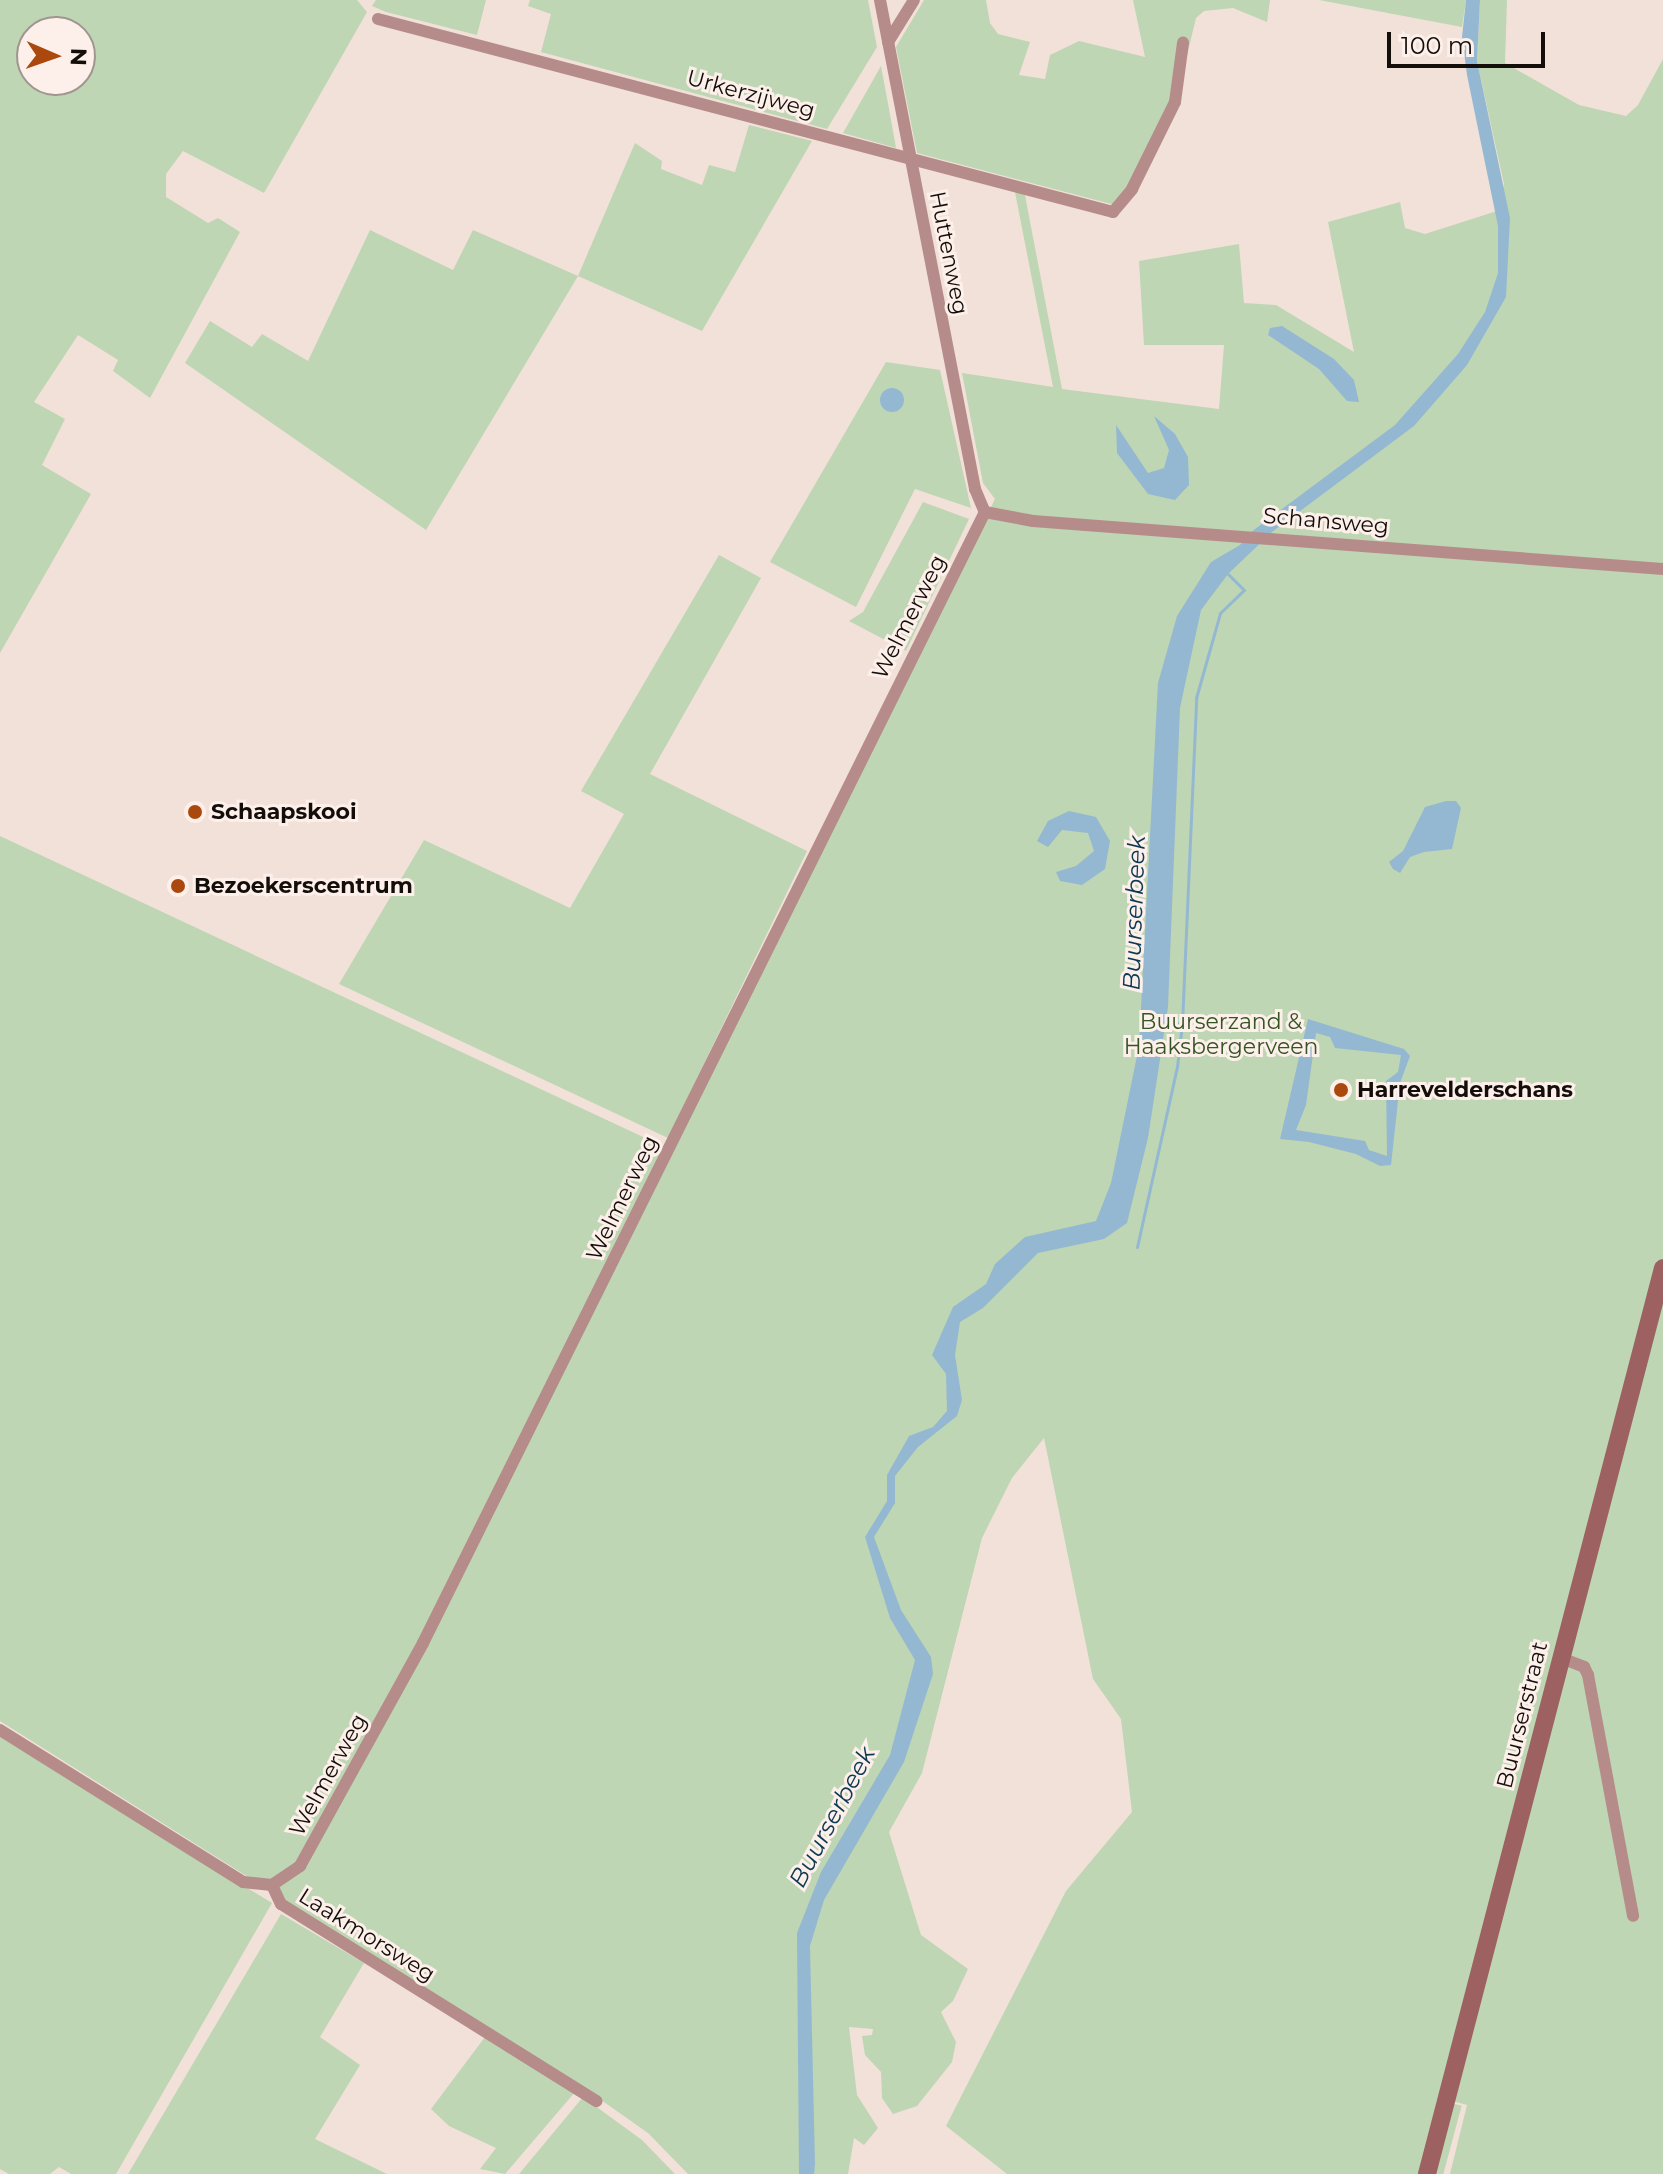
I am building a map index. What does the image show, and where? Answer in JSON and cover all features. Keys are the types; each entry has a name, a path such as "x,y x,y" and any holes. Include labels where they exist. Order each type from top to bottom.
{"main road":[{"name":"Buurserstraat","path":"1427,2174 1663,1268"}],"street":[{"name":"Huttenweg","path":"880,0 975,489 985,512"},
{"path":"888,42 914,0"},
{"name":"Urkerzijweg","path":"378,19 1113,212 1132,189 1175,102 1183,43"},
{"name":"Schansweg","path":"985,512 1033,521 1275,536 1663,569"},
{"name":"Welmerweg","path":"272,1885 300,1866 423,1643 985,512"},
{"path":"1561,1658 1584,1667 1588,1675 1633,1916"},
{"name":"Laakmorsweg","path":"0,1730 243,1882 272,1885 281,1904 596,2101"}],"green space":[{"path":"0,0 357,0 367,12 264,193 183,151 166,174 166,197 208,223 218,218 240,232 150,398 113,371 118,360 78,335 34,402 65,419 42,465 91,494 0,653"},
{"path":"376,0 486,0 477,35 386,12 372,6"},
{"path":"530,0 868,0 877,47 827,129 541,52 551,14 528,6"},
{"path":"924,0 986,0 990,23 998,34 1030,42 1019,75 1045,79 1050,55 1079,41 1145,57 1133,0 1270,0 1267,22 1233,8 1204,11 1196,18 1174,110 1127,200 1115,205 917,153 896,47"},
{"path":"1319,0 1466,0 1462,27"},
{"name":"Buurserzand & Haaksbergerveen","path":"1480,0 1507,0 1505,63 1579,105 1626,116 1638,105 1663,59 1663,2174 1450,2174 1467,2105 1442,2098 1422,2174 1007,2174 946,2126 1066,1891 1132,1812 1121,1719 1093,1679 1044,1438 1012,1478 982,1538 922,1773 889,1832 921,1935 968,1969 953,2001 941,2012 956,2042 952,2062 917,2106 893,2114 882,2098 881,2072 865,2055 862,2036 872,2035 873,2029 849,2027 857,2095 878,2128 864,2145 854,2138 848,2174 688,2174 648,2133 587,2090 0,1721 0,836 673,1151 995,499 983,483 962,373 1053,387 1014,187 1024,190 1062,389 1219,409 1224,345 1144,345 1139,261 1239,244 1244,303 1276,305 1354,352 1328,222 1400,202 1405,228 1425,234 1497,211 1504,184 1477,61"},
{"path":"881,66 889,109 896,148 843,133"},
{"path":"749,125 812,141 702,331 578,276 635,143 662,161 661,169 702,185 709,165 735,172"},
{"path":"370,230 453,270 473,230 578,276 426,530 185,363 210,321 252,347 262,334 308,361"},
{"path":"886,362 940,370 971,508 915,489 856,607 770,562"},
{"path":"923,502 969,519 906,651 849,621 863,612"},
{"path":"719,555 761,578 650,774 807,851 668,1138 339,984 424,840 570,908 624,814 581,791"},
{"path":"0,1737 272,1903 116,2174 71,2174 59,2167 50,2174 9,2174 0,2169"},
{"path":"281,1914 364,1963 320,2037 360,2065 315,2139 387,2174 128,2174"},
{"path":"485,2037 575,2092 505,2174 480,2169 496,2148 449,2126 431,2109"},
{"path":"583,2097 642,2140 675,2174 519,2174"},
{"path":"1451,2103 1462,2106 1443,2174 1432,2174"}],"water":[{"path":"1466,0 1480,0 1477,61 1510,218 1506,297 1467,365 1414,426 1272,532 1228,574 1201,610 1180,708 1168,1007 1148,1138 1127,1223 1104,1239 1038,1253 983,1308 960,1322 955,1355 962,1400 957,1416 918,1447 895,1476 895,1503 874,1537 901,1610 931,1657 933,1674 904,1762 824,1900 810,1946 815,2164 814,2174 799,2174 797,1933 821,1872 890,1755 915,1660 890,1618 865,1537 887,1501 887,1475 909,1436 933,1427 947,1411 946,1374 932,1355 953,1307 986,1284 995,1264 1025,1237 1096,1221 1111,1183 1139,1046 1158,683 1177,616 1211,562 1240,545 1251,532 1395,425 1458,354 1485,312 1498,273 1498,226 1467,75 1462,37"},
{"path":"1282,326 1334,359 1354,380 1359,402 1347,401 1319,369 1268,335 1270,328"},
{"path":"892,388 903,395 904,400 897,411 892,412 881,405 880,400 887,389"},
{"path":"1154,416 1175,434 1188,457 1189,485 1175,500 1148,494 1117,453 1116,425 1148,473 1164,468 1169,450"},
{"path":"1456,801 1461,808 1452,849 1424,852 1410,857 1400,873 1393,869 1389,862 1403,851 1425,807"},
{"path":"1069,811 1096,817 1110,841 1105,869 1082,885 1060,881 1056,872 1076,866 1094,851 1088,833 1062,830 1048,847 1037,841 1048,821"},
{"path":"1308,1019 1404,1049 1410,1056 1400,1083 1391,1165 1380,1166 1356,1154 1309,1142 1280,1139","holes":["1316,1033 1330,1037 1335,1048 1401,1055 1398,1072 1386,1081 1387,1156 1369,1150 1365,1141 1296,1130 1306,1105"]}],"waterway":[{"path":"1182,1024 1196,698 1220,613 1244,590 1228,574"},
{"path":"1137,1247 1177,1067 1182,1024 1166,1021"}],"place":[{"name":"Schaapskooi","path":"195,812"},
{"name":"Bezoekerscentrum","path":"178,886"},
{"name":"Harrevelderschans","path":"1341,1090"}],"water label":[{"name":"Buurserbeek","path":"1134,913"},
{"name":"Buurserbeek","path":"832,1817"}]}
